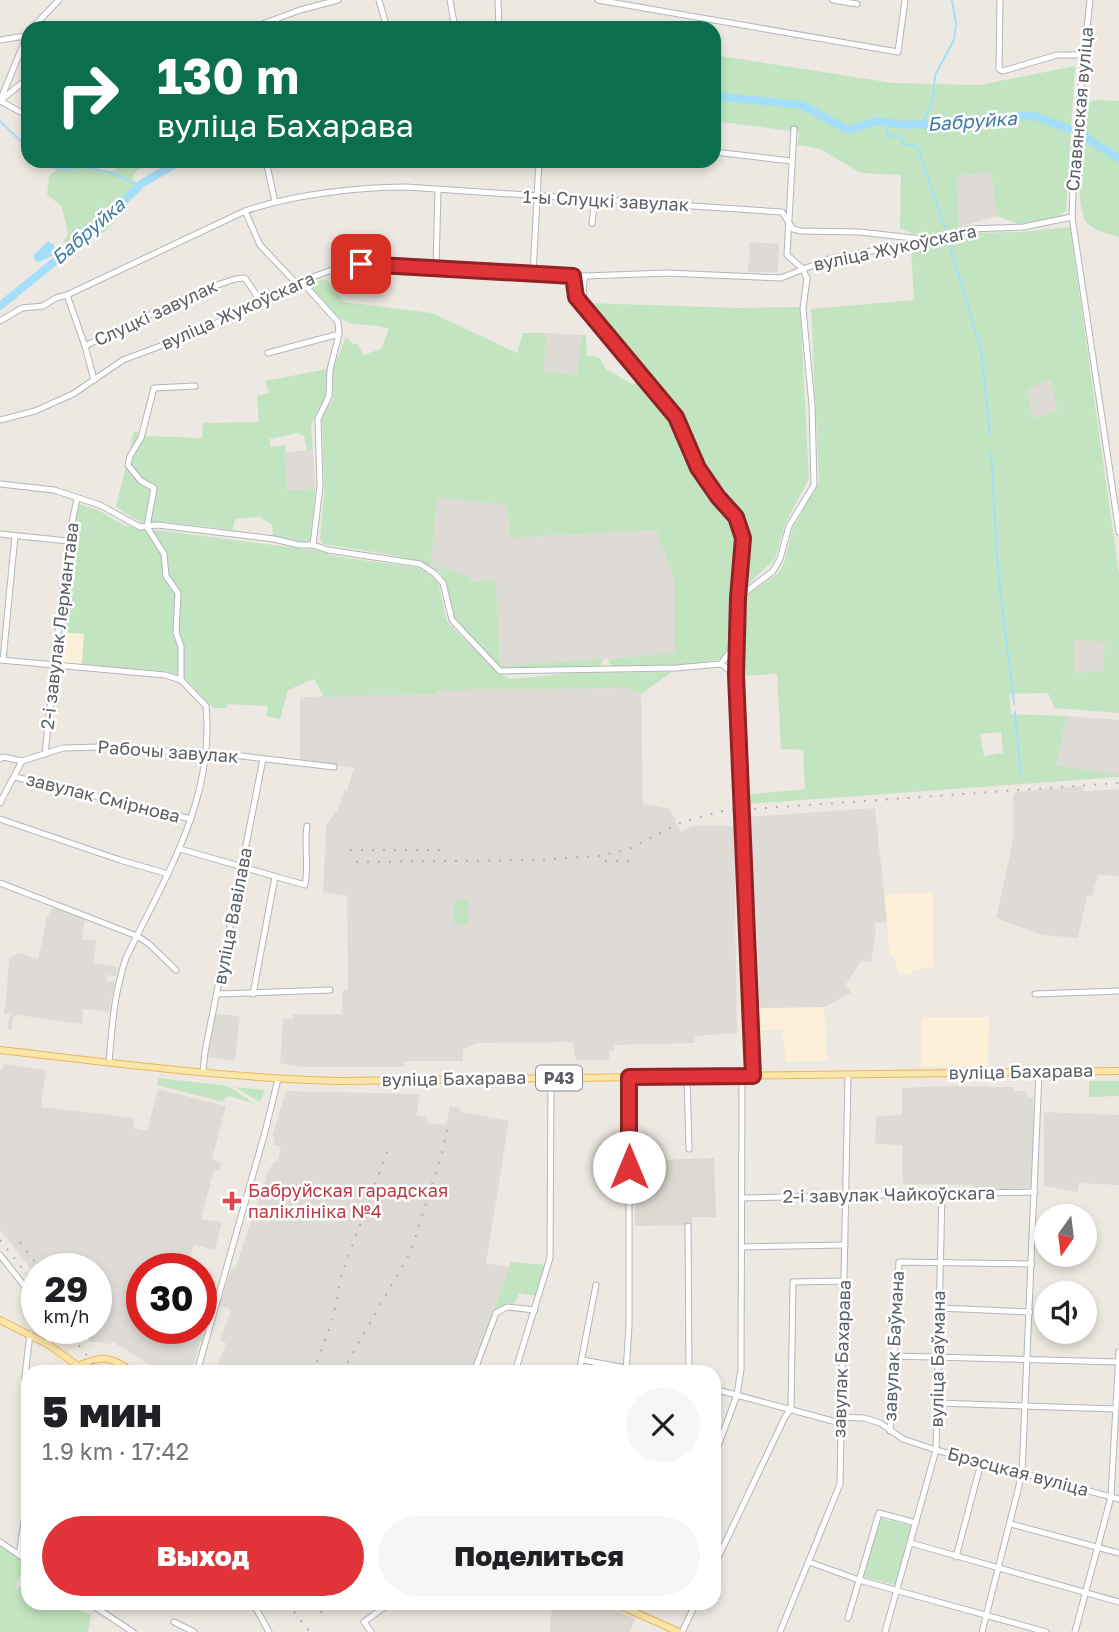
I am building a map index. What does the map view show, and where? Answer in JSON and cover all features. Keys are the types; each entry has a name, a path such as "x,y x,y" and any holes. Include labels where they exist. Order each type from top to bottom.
{"main road":[{"name":"вуліца Бахарава","path":"0,1050 278,1079 1119,1071"},
{"path":"0,1320 21,1330"},
{"path":"49,1345 76,1365"},
{"path":"87,1365 97,1358 106,1358 120,1365"},
{"path":"634,1610 680,1632"}],"street":[{"path":"39,21 59,0"},
{"path":"271,21 338,0"},
{"path":"379,0 385,21"},
{"path":"450,0 454,21"},
{"path":"498,0 499,21"},
{"path":"598,0 719,21"},
{"path":"833,0 857,4"},
{"path":"721,21 898,52 905,0"},
{"path":"1000,0 999,69 1003,71 1057,55 1083,55"},
{"name":"Славянская вуліца","path":"1090,0 1075,142 1072,217 1119,532"},
{"path":"0,40 21,36"},
{"path":"0,101 21,50"},
{"path":"0,101 21,84"},
{"path":"0,101 21,112"},
{"path":"738,598 773,571 780,559 789,526 814,485 812,405 803,309 807,278 802,268 787,255 794,129"},
{"path":"721,153 791,161"},
{"path":"268,168 275,202"},
{"path":"533,274 539,168"},
{"name":"1-ы Слуцкі завулак","path":"67,295 245,211 275,202 374,187 782,212 793,229 801,231 860,232 929,240"},
{"path":"436,267 438,190"},
{"path":"592,223 595,199"},
{"path":"245,211 260,245 338,322 339,334 330,370 329,396 318,419 320,486 313,545"},
{"name":"вуліца Жукоўскага","path":"0,420 35,411 72,394 123,360 206,329 259,299 340,267 361,264 573,276 667,273 781,278 829,259 971,229 1023,227 1072,217"},
{"path":"573,276 576,297 676,417 698,468 736,517 743,538 736,675 753,1076"},
{"path":"584,305 585,276"},
{"name":"Слуцкі завулак","path":"67,295 85,346 200,291 235,279 245,278 259,299"},
{"path":"0,321 22,307 43,306 67,295"},
{"path":"268,353 339,334"},
{"path":"85,346 94,380"},
{"path":"181,680 181,646 176,633 178,593 166,576 164,554 147,527 154,488 141,481 128,465 130,456 141,438 154,387 195,386"},
{"path":"0,484 54,490 100,505 140,527 158,525 274,538 299,545 313,545 328,550 420,564 443,583 452,620 500,671 676,668 721,664 736,649"},
{"name":"2-і завулак Лермантава","path":"45,754 68,541 77,499"},
{"path":"0,534 68,541"},
{"path":"15,536 1,660 164,675 181,680 206,706 207,754 191,819 180,849 137,936 120,978 114,1007 109,1063"},
{"path":"721,664 736,675"},
{"name":"Рабочы завулак","path":"1,757 22,761 63,748 83,747 263,758 334,767"},
{"name":"вуліца Вавілава","path":"203,1072 263,758"},
{"path":"0,803 22,761"},
{"name":"завулак Смірнова","path":"15,777 191,819"},
{"path":"0,819 168,874"},
{"path":"180,849 305,885 308,869 305,838 307,826"},
{"path":"253,994 275,877"},
{"path":"0,883 137,936 176,970"},
{"path":"218,993 330,990"},
{"path":"1035,994 1119,991"},
{"path":"982,1632 1022,1474 1039,1072"},
{"name":"завулак Бахарава","path":"781,1630 840,1484 848,1075"},
{"path":"687,1076 689,1149"},
{"path":"721,1438 737,1395 741,1370 743,1076"},
{"path":"627,1365 629,1077"},
{"path":"517,1365 550,1258 551,1078"},
{"path":"199,1365 278,1079"},
{"name":"2-і завулак Чайкоўскага","path":"743,1198 1035,1192"},
{"name":"вуліца Баўмана","path":"885,1632 936,1450 942,1193"},
{"path":"688,1226 690,1365"},
{"path":"741,1247 845,1245"},
{"path":"0,1255 21,1282"},
{"name":"завулак Баўмана","path":"890,1431 899,1262 941,1262"},
{"path":"941,1262 1032,1264"},
{"path":"721,1547 791,1409 793,1282 845,1281"},
{"path":"581,1365 596,1285"},
{"path":"477,1365 499,1309 512,1307 534,1310"},
{"path":"939,1308 1030,1312"},
{"path":"26,1365 29,1344"},
{"path":"1075,1632 1111,1497 1119,1352"},
{"path":"894,1356 1118,1362"},
{"path":"583,1360 607,1365"},
{"name":"Брэсцкая вуліца","path":"721,1391 840,1420 864,1418 880,1423 903,1439 936,1450 1119,1499"},
{"path":"937,1403 1116,1409"},
{"path":"956,1557 981,1463"},
{"path":"848,1618 879,1513 916,1523"},
{"path":"1011,1524 1119,1553"},
{"path":"0,1542 19,1555 21,1542"},
{"path":"911,1544 1119,1602"},
{"path":"809,1562 859,1580 1046,1632"},
{"path":"100,1610 133,1632"},
{"path":"257,1610 269,1632"},
{"path":"371,1632 364,1622 380,1610"},
{"path":"680,1632 692,1610"},
{"path":"174,1622 194,1632"},
{"path":"781,1630 790,1632"}],"shaded area":[{"path":"991,172 997,216 959,227 957,176"},
{"path":"750,242 779,244 778,272 748,272"},
{"path":"546,333 581,335 577,375 544,372"},
{"path":"1052,380 1058,411 1033,418 1027,388"},
{"path":"313,450 315,489 287,490 285,452"},
{"path":"437,496 507,505 510,538 656,530 675,583 675,654 500,666 496,580 471,582 459,575 431,567"},
{"path":"64,633 85,634 82,665 62,663"},
{"path":"1074,640 1105,642 1104,671 1074,673"},
{"path":"630,688 641,694 643,804 670,809 681,832 692,826 734,826 737,1033 695,1036 695,1043 615,1045 614,1051 609,1051 609,1060 576,1060 573,1042 476,1043 463,1050 463,1061 404,1061 404,1067 303,1067 280,1063 283,1019 293,1019 293,1014 342,1014 343,990 348,989 347,896 323,892 326,825 338,809 344,791 347,791 354,768 300,761 300,697 435,694 436,690"},
{"path":"1067,716 1119,720 1119,775 1056,766"},
{"path":"1081,786 1084,791 1119,789 1119,876 1098,875 1092,896 1087,896 1078,938 1042,935 996,918 1013,841 1015,792"},
{"path":"875,808 887,922 875,923 871,962 861,961 846,984 851,993 824,1007 758,1008 757,929 746,817"},
{"path":"933,893 934,967 899,975 894,956 890,956 884,897 892,894"},
{"path":"53,907 85,919 82,939 97,941 93,963 117,967 116,976 107,975 107,981 115,982 109,1012 83,1009 82,1024 18,1015 13,1018 12,1030 7,1029 10,1014 3,1014 9,958 19,953 38,959 47,917"},
{"path":"824,1007 828,1061 786,1062 782,1029 760,1031 758,1008"},
{"path":"215,1014 240,1016 235,1061 208,1057"},
{"path":"922,1017 989,1017 988,1066 921,1067"},
{"path":"4,1064 46,1070 41,1107 134,1118 133,1128 147,1131 158,1089 226,1106 212,1159 221,1162 219,1171 214,1170 201,1219 222,1222 215,1250 194,1245 192,1253 126,1253 126,1344 199,1344 194,1365 151,1365 112,1342 112,1253 21,1253 21,1257 0,1230 0,1070"},
{"path":"1014,1087 1014,1091 1027,1091 1028,1097 1033,1097 1035,1167 1031,1188 974,1190 973,1185 903,1184 902,1145 875,1144 876,1116 902,1115 902,1088"},
{"path":"286,1091 420,1094 416,1115 427,1117 427,1123 446,1125 450,1106 461,1109 461,1112 509,1121 486,1263 509,1267 474,1365 218,1365 226,1343 220,1340 231,1310 220,1305 268,1171 275,1161 278,1161 281,1147 273,1145 275,1138 272,1136"},
{"path":"1044,1112 1119,1115 1119,1185 1079,1183 1078,1192 1044,1186"},
{"path":"714,1158 716,1217 692,1217 692,1225 635,1226 635,1161"},
{"path":"552,1610 616,1610 635,1619 630,1632 550,1632"}],"green space":[{"path":"721,56 893,83 979,85 1075,66 1066,210 1059,217 1019,224 997,216 991,172 957,176 959,227 922,235 907,232 900,228 901,175 861,173 820,149 797,145 799,132 721,122"},
{"path":"1094,100 1119,101 1119,237 1091,226 1083,215 1080,167 1085,104"},
{"path":"60,168 114,171 117,168 140,168 133,175 133,179 142,186 141,191 122,207 115,221 104,232 90,237 71,250 65,246 64,241 68,234 62,207 47,194 49,176"},
{"path":"1070,227 1119,574 1119,713 1055,708 1048,693 1009,694 1011,714 1067,716 1056,765 1119,777 748,804 745,795 805,789 803,750 781,749 777,674 742,676 742,599 778,573 784,563 793,528 819,482 811,309 914,300 911,250 961,233 1020,232","holes":["1051,380 1058,411 1033,418 1027,389","1074,640 1105,642 1103,671 1074,673","1001,732 1003,753 984,756 980,734"]},
{"path":"327,279 344,302 432,313 517,353 523,333 546,333 544,372 577,375 581,335 586,335 587,355 600,358 606,369 632,384 643,382 673,421 698,480 732,518 740,544 735,567 732,648 722,659 677,667 610,665 608,659 675,653 675,583 656,530 510,538 507,505 437,497 431,566 469,576 471,582 496,580 500,666 457,621 445,581 439,572 402,558 323,544 320,538 324,493 322,419 333,398 333,369 346,337 352,344 358,344 363,355 381,349 389,329 347,322 334,314 308,283"},
{"path":"588,303 738,308 800,307 809,479 786,522 775,559 744,588 747,535 735,504 695,451 684,422"},
{"path":"327,369 325,397 311,425 313,450 307,451 304,436 298,433 270,439 270,447 287,445 287,490 315,489 311,541 298,543 273,536 272,525 260,517 235,519 233,530 166,522 142,523 116,507 134,431 147,436 202,438 203,423 259,422 257,396 269,393 265,381"},
{"path":"79,504 98,510 125,526 320,551 333,556 419,568 438,581 447,622 500,674 510,679 574,673 672,672 641,694 629,688 437,690 436,694 324,697 314,679 288,690 280,719 266,716 268,706 228,704 227,708 213,708 186,679 164,671 82,665 84,634 61,632"},
{"path":"603,659 600,668 508,670 500,666"},
{"path":"454,900 468,900 468,925 454,925"},
{"path":"159,1078 228,1086 255,1104 229,1096 224,1098 223,1102 157,1085"},
{"path":"1089,1081 1119,1081 1119,1096 1089,1097"},
{"path":"235,1087 265,1090 260,1102"},
{"path":"511,1262 545,1265 536,1296 519,1293 515,1303 506,1304 493,1312"},
{"path":"880,1518 912,1526 896,1585 863,1577"},
{"path":"0,1545 21,1560 21,1573 15,1590 21,1586 21,1610 79,1610 91,1615 88,1632 0,1632"}],"water":[{"path":"48,241 54,245 56,254 39,262 34,260 34,255"}],"waterway":[{"path":"922,124 933,100 935,75 954,40 956,24 952,0"},
{"name":"Бабруйка","path":"721,97 802,105 848,130 878,121 935,127 948,123 1022,116 1034,116 1069,129"},
{"path":"0,121 21,141"},
{"path":"887,122 887,134 900,136 904,144 917,146 945,228"},
{"name":"Бабруйка","path":"1080,131 1095,144 1119,158"},
{"path":"55,168 76,168"},
{"path":"88,168 110,172 139,186"},
{"name":"Бабруйка","path":"0,306 97,227 141,184 168,168"},
{"path":"948,239 981,350 990,434"},
{"path":"991,452 998,572 1014,704"},
{"path":"1015,712 1021,775"}],"railway":[{"path":"356,862 536,860 598,856 627,850 682,822 723,811 1119,783"},
{"path":"350,850 443,850"},
{"path":"605,861 634,861"},
{"path":"346,1365 411,1251 443,1150 449,1121"},
{"path":"316,1365 333,1318 342,1273 390,1144"},
{"path":"0,1240 21,1267"},
{"path":"20,1242 28,1253"},
{"path":"78,1344 94,1365"},
{"path":"293,1610 310,1632"}],"place":[{"name":"Бабруйская гарадская паліклініка №4","path":"232,1201"}],"route":[{"path":"361,264 573,276 576,297 676,417 698,468 736,517 743,538 736,675 753,1076 629,1077 629,1167"}]}
